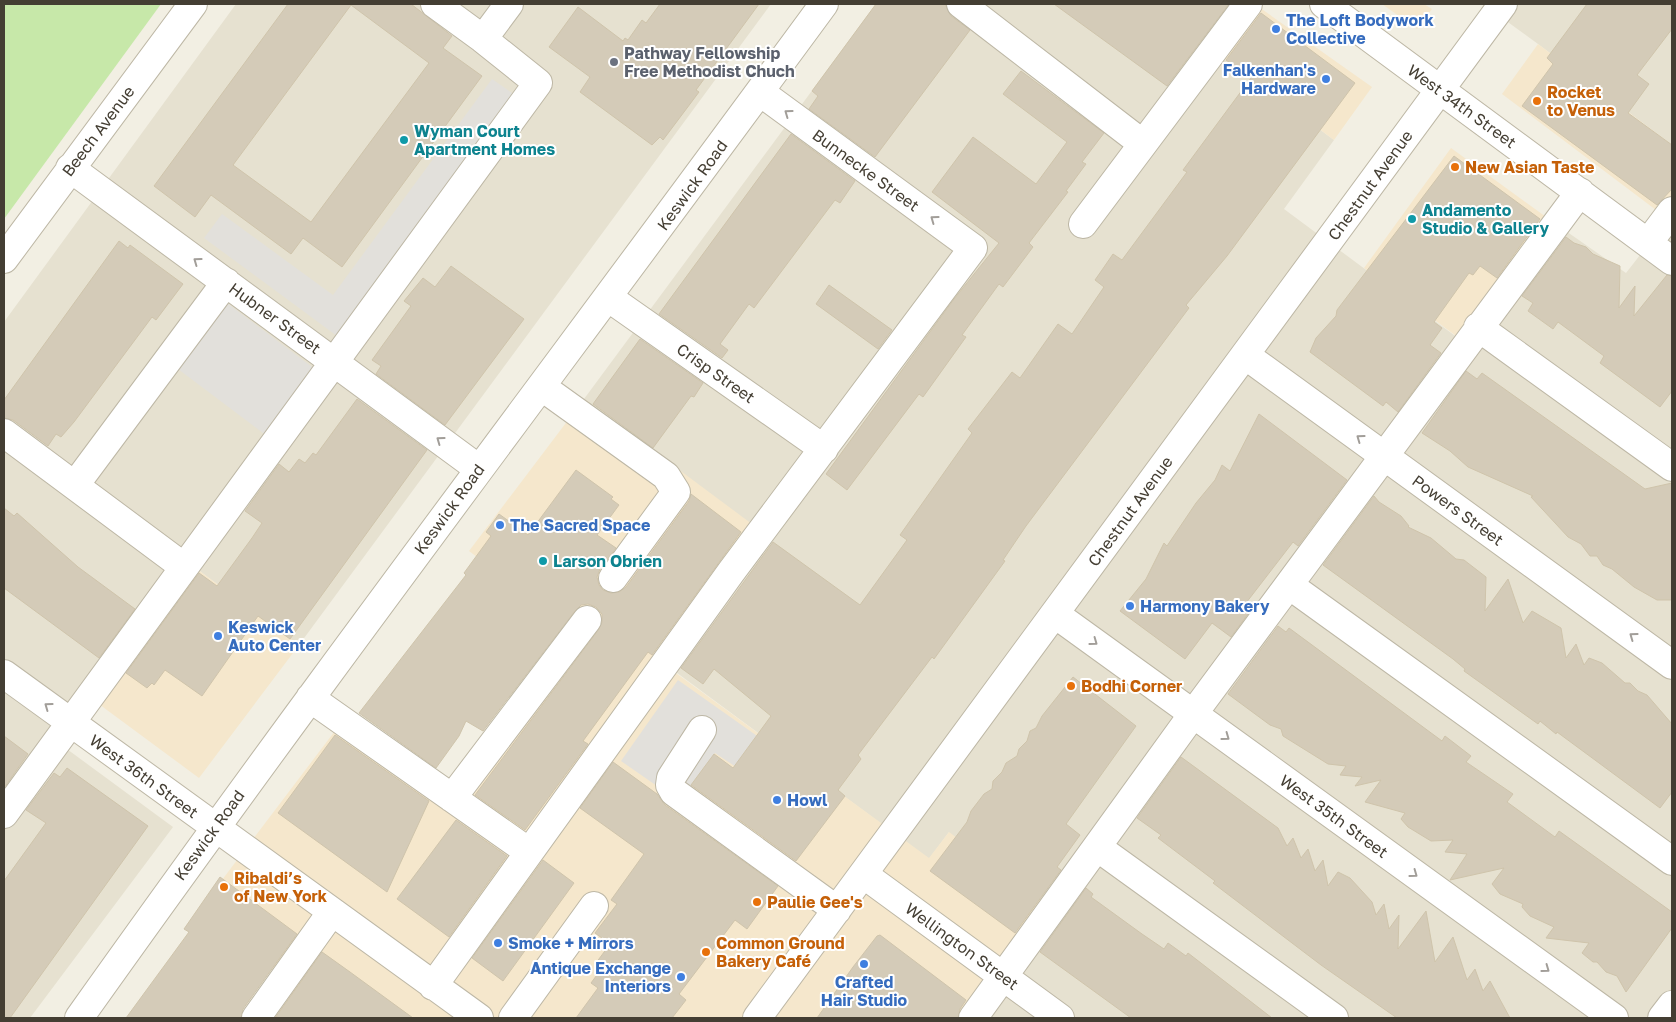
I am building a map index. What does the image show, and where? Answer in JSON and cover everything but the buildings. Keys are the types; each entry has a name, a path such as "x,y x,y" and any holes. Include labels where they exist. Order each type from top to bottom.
{"street":[{"name":"Beech Avenue","path":"4,259 193,4"},
{"path":"4,814 538,83 435,4"},
{"path":"483,40 509,4"},
{"name":"Keswick Road","path":"79,1018 214,828 479,469 609,298 824,4"},
{"path":"961,4 1143,144"},
{"path":"1083,224 1248,4"},
{"name":"West 34th Street","path":"1324,4 1672,261"},
{"name":"Chestnut Avenue","path":"768,1014 837,910 1503,4"},
{"name":"Bunnecke Street","path":"760,92 973,248 824,449"},
{"name":"Hubner Street","path":"70,168 479,469"},
{"path":"973,1018 1193,714 1385,457 1478,327 1580,192"},
{"path":"1648,243 1672,212"},
{"path":"74,485 226,282"},
{"name":"Crisp Street","path":"609,298 824,449"},
{"path":"1478,327 1672,467"},
{"name":"Powers Street","path":"1245,355 1672,665"},
{"path":"542,386 666,476 676,492 613,578"},
{"path":"4,433 184,567"},
{"path":"433,986 726,579 824,449"},
{"path":"1289,585 1672,861"},
{"name":"West 35th Street","path":"1055,614 1614,1018"},
{"path":"452,798 587,620"},
{"name":"West 36th Street","path":"4,674 478,1018"},
{"path":"310,698 530,852"},
{"path":"702,730 670,778 670,785 674,792 837,910"},
{"path":"1097,847 1334,1018"},
{"name":"Wellington Street","path":"864,874 1060,1018"},
{"path":"513,1018 594,906"},
{"path":"256,1018 331,913"},
{"path":"1662,1018 1672,1005"}],"shaded area":[{"path":"236,4 771,4 299,645 189,563 56,741 173,827 30,1018 4,1018 4,322"},
{"path":"876,4 1256,4 1219,55 1334,140 1284,209 1466,344 1553,222 1626,273 1672,214 1672,1018 969,1018 949,832 929,859 669,667 584,399"},
{"path":"1382,4 1424,4 1432,9 1417,29"},
{"path":"1483,4 1672,4 1672,145 1538,44"},
{"path":"1256,5 1372,87 1334,140 1218,54"},
{"path":"1538,44 1672,145 1672,214 1668,219 1502,94"},
{"path":"492,79 515,95 337,336 204,238 222,214 333,295"},
{"path":"1451,148 1553,222 1467,344 1364,268"},
{"path":"227,303 320,373 271,439 178,369"},
{"path":"584,399 764,533 669,668 929,858 949,832 1050,907 969,1018 258,1018 286,978 197,913 347,715 455,796 577,632 469,551"},
{"path":"189,563 299,645 199,778 88,696"},
{"path":"678,680 760,738 739,769 715,753 680,802 621,761"}],"green space":[{"path":"4,4 161,4 4,219"}],"place":[{"name":"The Loft Bodywork Collective","path":"1276,29"},
{"name":"Pathway Fellowship Free Methodist Chuch","path":"614,62"},
{"name":"Falkenhan's Hardware","path":"1326,79"},
{"name":"Rocket to Venus","path":"1537,101"},
{"name":"Wyman Court Apartment Homes","path":"404,140"},
{"name":"New Asian Taste","path":"1455,167"},
{"name":"Andamento Studio & Gallery","path":"1412,219"},
{"name":"The Sacred Space","path":"500,525"},
{"name":"Larson Obrien","path":"543,561"},
{"name":"Harmony Bakery","path":"1130,606"},
{"name":"Keswick Auto Center","path":"218,636"},
{"name":"Bodhi Corner","path":"1071,686"},
{"name":"Howl","path":"777,800"},
{"name":"Ribaldi’s of New York","path":"224,887"},
{"name":"Paulie Gee's","path":"757,902"},
{"name":"Smoke + Mirrors","path":"498,943"},
{"name":"Common Ground Bakery Café","path":"706,952"},
{"name":"Crafted Hair Studio","path":"864,964"},
{"name":"Antique Exchange Interiors","path":"681,977"}]}
